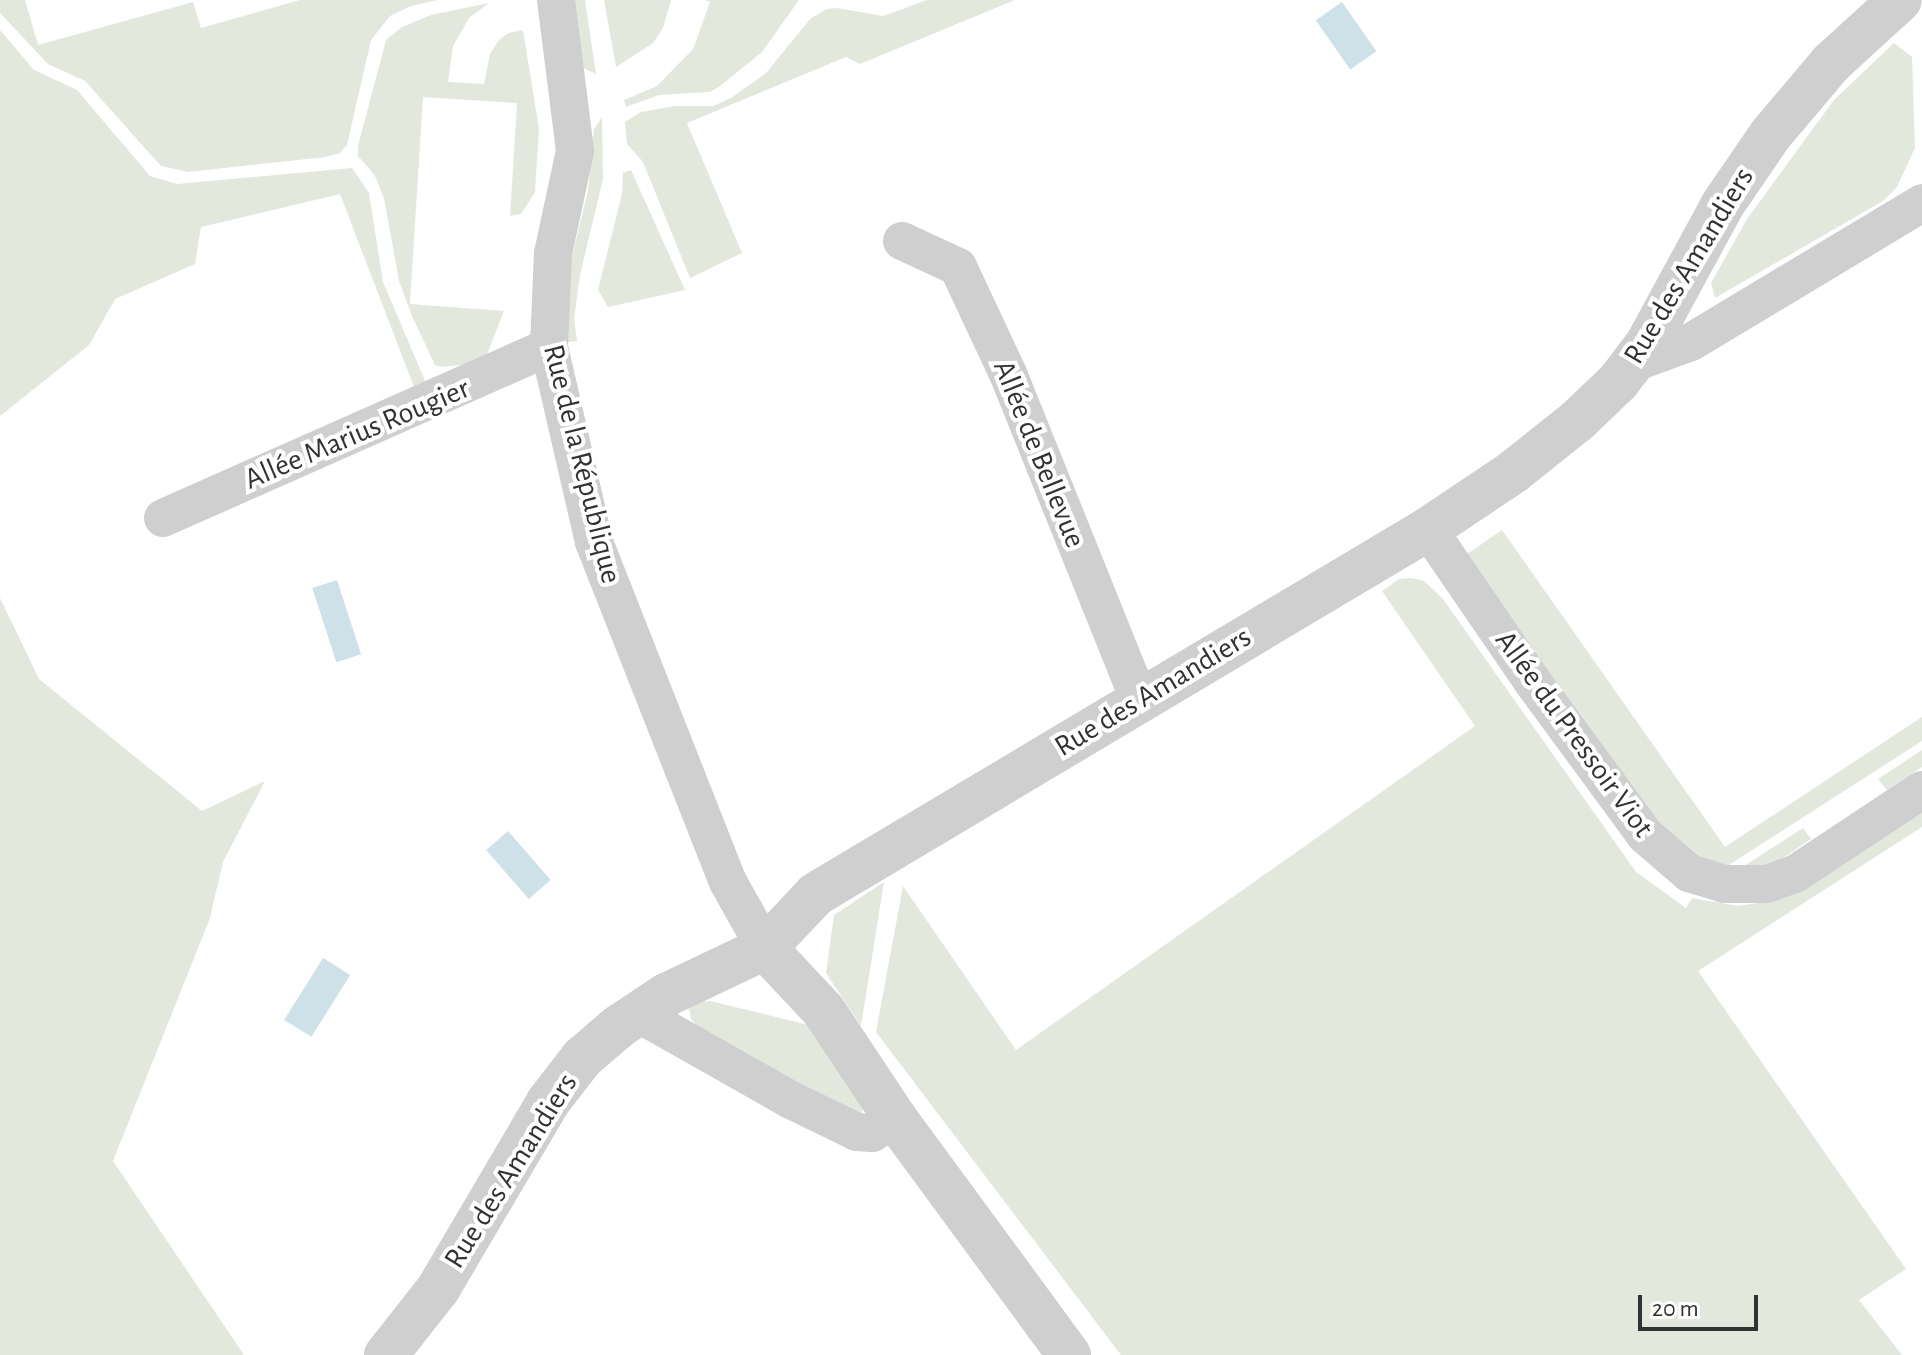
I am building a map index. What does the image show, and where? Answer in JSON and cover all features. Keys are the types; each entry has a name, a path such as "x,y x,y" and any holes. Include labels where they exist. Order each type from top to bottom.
{"street":[{"name":"Rue de la République","path":"556,0 575,151 553,254 549,347 594,542 728,882 765,948"},
{"name":"Rue des Amandiers","path":"386,1355 438,1289 548,1102 582,1058 666,995 765,948 816,894 1428,529 1513,472 1577,421 1618,382 1647,344 1723,204 1771,134 1831,63 1900,0"},
{"path":"1631,364 1691,342 1922,203"},
{"name":"Allée de Bellevue","path":"902,241 958,267 1009,376 1139,699"},
{"name":"Allée Marius Rougier","path":"163,518 489,377 549,347"},
{"name":"Allée du Pressoir Viot","path":"1428,529 1532,681 1645,835 1689,873 1724,884 1767,884 1795,874 1922,790"},
{"path":"765,948 824,1011 895,1118 1069,1355"},
{"path":"639,1014 791,1100 857,1132 872,1133 895,1118"}],"shaded area":[{"path":"0,0 25,0 38,45 193,2 201,28 300,0 438,0 411,6 390,16 371,40 347,145 340,153 188,172 161,166 85,81 48,64 0,13"},
{"path":"574,0 585,0 596,74 583,68"},
{"path":"604,0 671,0 663,28 653,43 616,67"},
{"path":"705,0 799,0 762,52 719,87 709,92 659,95 626,107 624,100 657,86 693,49 710,2"},
{"path":"927,0 1015,0 860,64 846,57 687,123 742,253 690,278 643,162 627,144 625,122 641,112 675,106 713,106 731,98 766,73 811,18 827,9 883,16"},
{"path":"1342,2 1376,51 1350,70 1316,20"},
{"path":"489,3 469,18 453,46 448,82 484,84 490,54 499,40 508,33 523,30 539,129 535,192 521,214 510,216 517,103 423,97 410,304 504,311 486,357 471,364 442,367 435,365 412,316 399,281 384,198 374,174 358,156 358,146 386,40 402,27 431,15"},
{"path":"0,30 34,70 77,90 150,176 177,184 352,168 369,193 383,282 425,381 414,387 340,194 201,227 195,264 115,299 89,345 0,416"},
{"path":"1894,43 1912,57 1915,148 1897,187 1883,201 1715,298 1711,283 1747,219 1834,100"},
{"path":"602,117 603,179 580,275 574,319 577,341 563,343 563,293 588,191 594,129"},
{"path":"631,170 685,290 608,307 598,290 622,194 623,173"},
{"path":"1502,530 1725,847 1922,717 1922,741 1718,872 1666,844 1467,554"},
{"path":"1399,579 1424,581 1443,599 1636,872 1686,908 1692,898 1738,906 1758,903 1784,893 1922,804 1922,827 1698,971 1906,1269 1859,1300 1902,1355 1121,1355 876,1032 903,886 1016,1050 1475,726 1382,591"},
{"path":"337,580 361,654 336,662 312,588"},
{"path":"0,598 39,679 202,811 265,781 223,862 210,918 113,1161 244,1355 0,1355"},
{"path":"1922,750 1922,767 1887,790 1878,779"},
{"path":"1803,828 1811,839 1773,865 1730,875"},
{"path":"508,831 551,880 529,899 486,850"},
{"path":"884,882 861,1026 826,973 834,915"},
{"path":"323,958 350,975 311,1037 284,1020"},
{"path":"710,1001 809,1025 864,1105 861,1115 856,1120 701,1030 691,1019 688,1003"}]}
